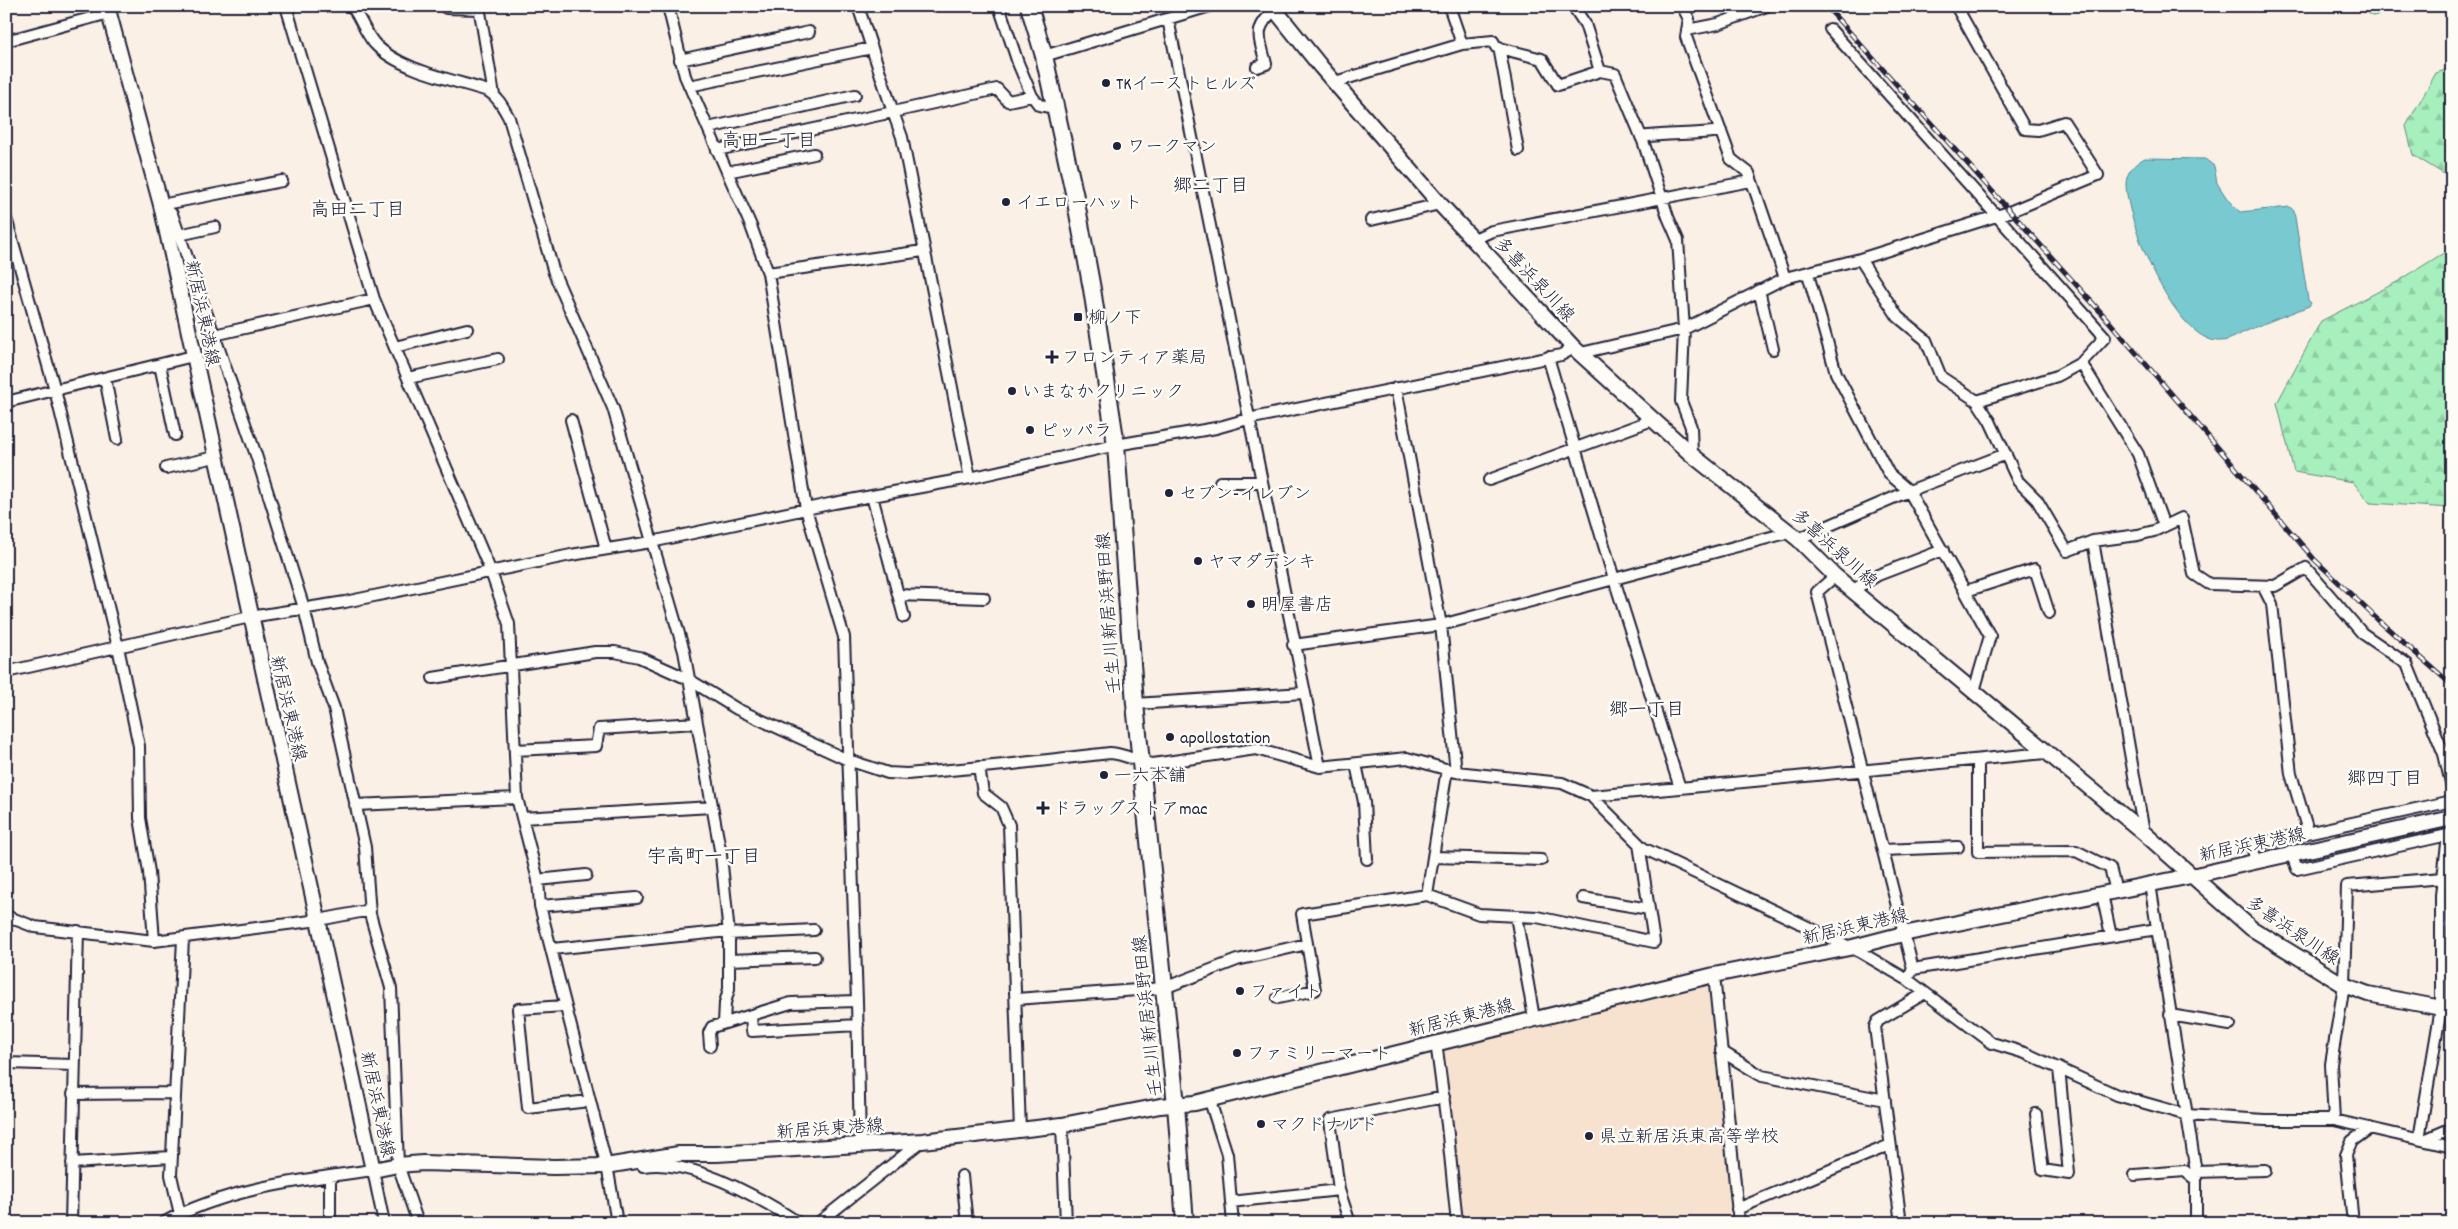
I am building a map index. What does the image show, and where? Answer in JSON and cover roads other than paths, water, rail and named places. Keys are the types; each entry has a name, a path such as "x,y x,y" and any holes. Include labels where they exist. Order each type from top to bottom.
{"main road":[{"name":"壬生川新居浜野田線","path":"1028,6 1044,56 1092,289 1116,445 1135,704 1176,1105 1185,1223"},
{"name":"多喜浜泉川線","path":"1273,8 1472,240 1578,350 1692,455 1794,535 1835,576 2144,834 2251,928 2344,985 2368,994 2446,1009"},
{"name":"新居浜東港線","path":"108,9 161,205 214,457 319,920 373,1170 398,1165 607,1169 679,1154 717,1154 860,1146 1062,1125 1209,1098 1714,974 1849,948 1903,934 2292,855 2452,818"}],"street":[{"path":"286,6 374,299 490,572 509,624 517,798 538,880 540,906 607,1169 617,1223"},
{"path":"352,6 374,42 393,58 408,66 494,95"},
{"path":"668,6 680,60 689,86 751,226 768,273 806,509 844,637 858,1025 860,1146"},
{"path":"858,6 902,137 923,251 970,478"},
{"path":"999,6 1018,63 1032,96 1039,105 1055,108"},
{"path":"1044,56 1210,6"},
{"path":"1449,6 1462,44"},
{"path":"1573,6 1585,24 1600,71"},
{"path":"1682,6 1689,19 1686,37 1720,131 1731,159 1749,173 1785,278"},
{"path":"1687,30 1718,24 1767,6"},
{"path":"6,672 250,617 345,602 606,549 651,542 806,509 970,478 1116,445 1216,428 1248,419 1684,329 1785,278 1808,274 1860,259 1996,216 2098,175 2064,122 2038,130 2025,129 1956,6"},
{"path":"446,8 479,8 494,95 508,118 554,273 613,408 684,650 696,723 722,855 729,932 730,989 724,1003 724,1023"},
{"path":"1257,67 1266,64 1259,32 1260,26 1273,8"},
{"path":"6,41 108,9"},
{"path":"1168,19 1293,645 1320,767"},
{"path":"1830,29 2105,337 2081,363 2050,379 1977,401"},
{"path":"680,60 809,32"},
{"path":"1335,82 1462,44 1493,41 1498,47 1542,59 1558,85 1600,71 1615,74 1641,137 1678,240 1684,329 1680,401 1691,426 1692,455"},
{"path":"1498,47 1518,150"},
{"path":"689,86 872,48"},
{"path":"717,150 997,89 1008,101 1032,96"},
{"path":"708,128 855,95"},
{"path":"1641,137 1664,134 1691,136 1720,131"},
{"path":"727,172 814,154"},
{"path":"161,205 282,181"},
{"path":"1472,240 1492,231 1751,181"},
{"path":"1371,220 1440,204"},
{"path":"161,205 172,214 256,455 304,608 317,662 334,708 365,847 370,910 391,988 398,1165 418,1223"},
{"path":"6,218 55,390 118,648 139,746 140,818 149,872 154,941"},
{"path":"179,235 215,227"},
{"path":"768,273 923,251"},
{"path":"1860,259 1898,317 1926,340 1941,377 1977,401 1990,421 2018,481 2038,500 2066,551 2093,541 2138,535 2182,518 2194,574 2209,584 2275,586 2306,568 2362,633 2407,664 2444,754 2452,788"},
{"path":"1808,274 1836,373 1889,474 1908,491 1990,636 1974,691"},
{"path":"1759,290 1773,349"},
{"path":"214,335 374,299"},
{"path":"395,347 467,328"},
{"path":"6,402 193,356"},
{"path":"1548,357 1614,580 1680,788"},
{"path":"408,378 498,359"},
{"path":"2081,363 2138,454 2164,526"},
{"path":"160,365 175,435"},
{"path":"105,378 117,439"},
{"path":"1396,388 1441,624 1452,770 1427,895"},
{"path":"1489,480 1655,419"},
{"path":"571,420 606,549"},
{"path":"1293,645 1441,624 1794,535 2006,454"},
{"path":"166,468 214,457"},
{"path":"1220,482 1260,482"},
{"path":"872,496 904,617"},
{"path":"2093,541 2144,834"},
{"path":"1853,590 1878,576 1943,550"},
{"path":"1966,591 2035,569 2049,613"},
{"path":"1835,576 1818,592 1913,969 1908,980"},
{"path":"2263,586 2272,604 2292,774 2308,831"},
{"path":"898,595 984,598"},
{"path":"433,678 510,664 596,652 614,652 638,657 688,679 737,709 848,760 888,773 980,767 1110,752 1153,764 1256,749 1320,767 1407,758 1452,770 1562,783 1591,796 1639,844 1849,948 1908,980 1992,1043 2025,1053 2117,1095 2187,1115 2265,1120 2334,1120 2452,1147"},
{"path":"1135,704 1303,693"},
{"path":"515,750 596,746 599,729 696,723"},
{"path":"1591,796 1978,761 2046,753"},
{"path":"1978,761 1978,852 2076,851 2110,868 2116,891"},
{"path":"1356,764 1364,802 1367,859"},
{"path":"980,767 984,792 1001,807 1009,825 1020,1130"},
{"path":"355,805 517,798"},
{"path":"2256,862 2252,845 2308,831 2452,801"},
{"path":"522,818 712,807"},
{"path":"2292,855 2297,870 2450,835 2443,878 2446,1009 2421,1140"},
{"path":"1278,998 1315,990 1302,914 1427,895 1479,914 1537,917 1654,942 1639,844"},
{"path":"1883,850 1958,847"},
{"path":"1434,857 1541,860"},
{"path":"538,880 586,875"},
{"path":"2334,1120 2331,1064 2344,985 2347,886 2443,878"},
{"path":"2150,884 2196,1176 2196,1223"},
{"path":"2102,894 2110,936"},
{"path":"540,906 637,898"},
{"path":"1583,898 1649,908"},
{"path":"6,916 35,927 154,941 183,939 319,920 370,910"},
{"path":"1516,916 1534,1018"},
{"path":"1913,969 2157,929"},
{"path":"552,949 729,932 814,930"},
{"path":"71,1223 78,931"},
{"path":"181,1218 171,1175 171,1157 183,939"},
{"path":"1016,998 1164,988 1237,960 1307,944"},
{"path":"729,960 815,957"},
{"path":"1714,974 1739,1223"},
{"path":"1901,1223 1874,1027 1878,1021 1925,993"},
{"path":"710,1046 709,1033 712,1027 724,1023 791,1004 857,1001"},
{"path":"566,1006 518,1009 528,1108 589,1101"},
{"path":"751,1015 752,1031 858,1025"},
{"path":"2170,1015 2230,1025"},
{"path":"1436,1042 1457,1223"},
{"path":"1721,1051 1762,1076 1884,1100"},
{"path":"6,1063 74,1065"},
{"path":"2036,1114 2043,1170 2069,1174 2059,1068"},
{"path":"73,1094 174,1093"},
{"path":"1209,1098 1227,1154 1233,1223"},
{"path":"1350,1223 1339,1190 1330,1120 1444,1098"},
{"path":"1062,1125 1066,1223"},
{"path":"2353,1223 2346,1155 2352,1141 2370,1128"},
{"path":"2421,1140 2452,1128"},
{"path":"818,1223 922,1141"},
{"path":"1737,1209 1890,1145"},
{"path":"72,1163 171,1157"},
{"path":"607,1169 651,1164 690,1168 776,1208 799,1223"},
{"path":"163,1223 181,1218 232,1194 373,1170 384,1223"},
{"path":"2135,1175 2185,1171 2196,1176 2265,1170"},
{"path":"330,1176 330,1223"},
{"path":"962,1176 967,1223"},
{"path":"1231,1202 1339,1190"}],"water":[{"path":"2145,158 2205,159 2214,166 2217,183 2228,200 2240,212 2290,207 2294,211 2308,300 2311,303 2309,306 2224,341 2204,337 2187,323 2171,303 2157,278 2144,251 2128,202 2126,180 2129,172 2138,162"}],"railway":[{"path":"1826,6 2106,318 2314,559 2377,619 2452,685"}],"place":[{"name":"TKイーストヒルズ","path":"1106,83"},
{"name":"ワークマン","path":"1117,146"},
{"name":"イエローハット","path":"1006,202"},
{"name":"柳ノ下","path":"1078,317"},
{"name":"フロンティア薬局","path":"1052,357"},
{"name":"いまなかクリニック","path":"1012,391"},
{"name":"ピッパラ","path":"1030,430"},
{"name":"セブン-イレブン","path":"1169,493"},
{"name":"ヤマダデンキ","path":"1198,561"},
{"name":"明屋書店","path":"1251,604"},
{"name":"apollostation","path":"1170,737"},
{"name":"一六本舗","path":"1104,775"},
{"name":"ドラッグストアmac","path":"1043,808"},
{"name":"ファイト","path":"1240,991"},
{"name":"ファミリーマート","path":"1237,1053"},
{"name":"マクドナルド","path":"1261,1124"},
{"name":"県立新居浜東高等学校","path":"1589,1136"}],"district":[{"name":"高田一丁目","path":"769,139"},
{"name":"郷二丁目","path":"1211,184"},
{"name":"高田二丁目","path":"358,208"},
{"name":"郷一丁目","path":"1647,708"},
{"name":"郷四丁目","path":"2385,777"},
{"name":"宇高町一丁目","path":"704,855"}]}
